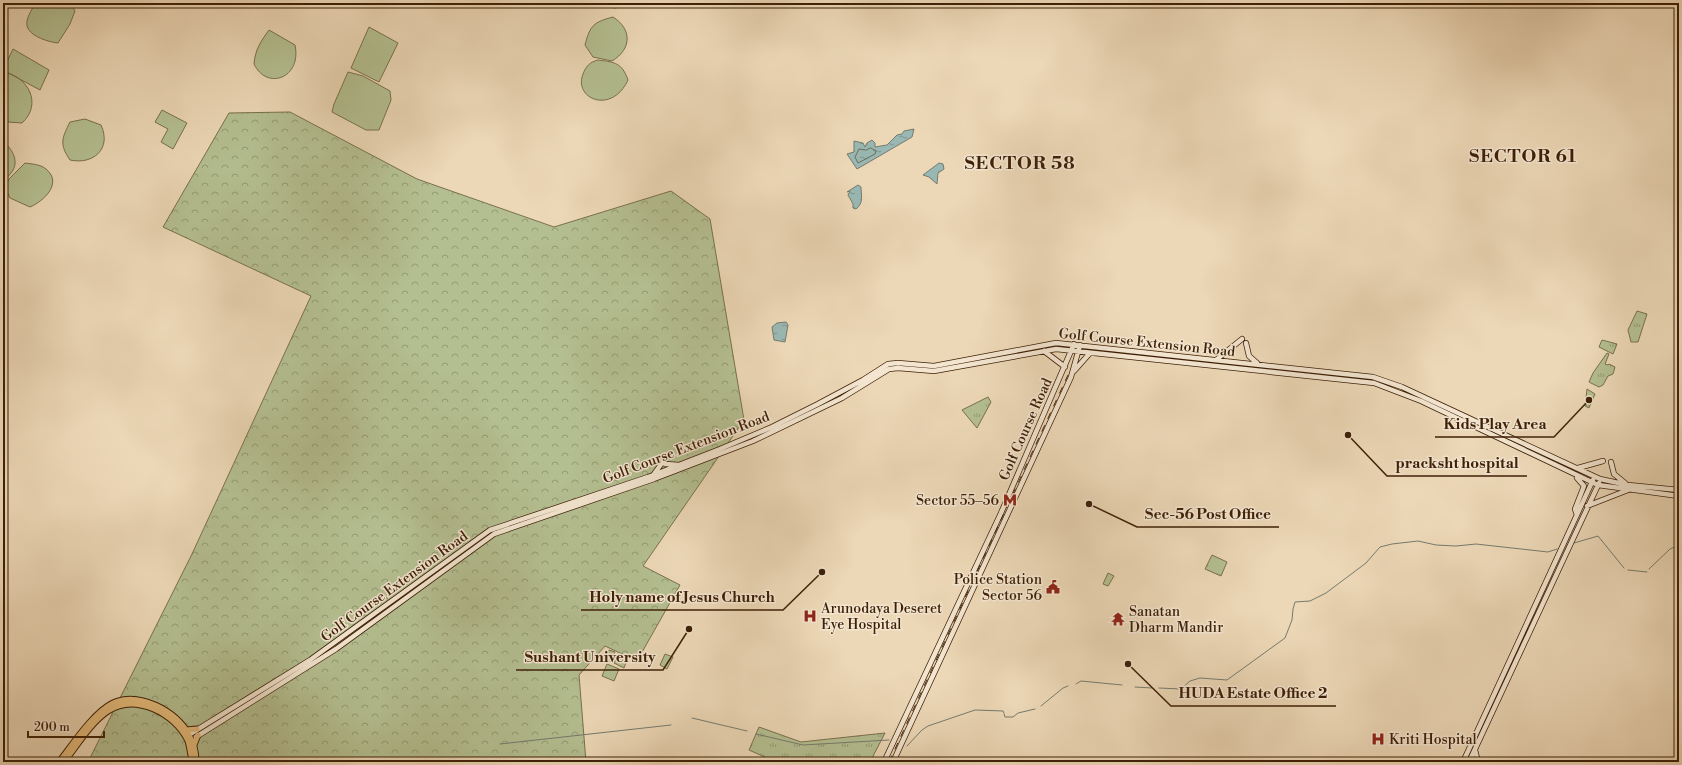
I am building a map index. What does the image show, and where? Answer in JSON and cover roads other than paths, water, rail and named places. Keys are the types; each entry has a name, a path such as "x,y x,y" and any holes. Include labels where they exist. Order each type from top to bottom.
{"main road":[{"path":"1216,360 1242,339"},
{"name":"Golf Course Extension Road","path":"188,738 198,735 336,649 494,534 715,454 818,404 863,380 888,364 898,363 934,366 1037,345 1056,343 1373,377 1388,381 1600,479 1629,487 1679,496"},
{"path":"1246,343 1250,356 1260,364"},
{"name":"Golf Course Road","path":"884,762 1001,513 1074,344"},
{"name":"Golf Course Road","path":"894,762 1071,377 1080,345"},
{"name":"Golf Course Extension Road","path":"188,738 197,730 310,660 490,530 640,482 653,475 680,465 753,441 842,398 888,369 898,368 934,371 1056,350 1374,383 1421,401 1598,485 1679,490"},
{"path":"1044,351 1065,367"},
{"path":"1071,377 1083,358 1090,353"},
{"path":"1577,468 1603,461"},
{"path":"1587,506 1629,487 1614,474 1610,462"},
{"path":"653,475 663,463 680,465"},
{"path":"1017,473 1025,477"},
{"path":"1575,475 1584,486 1575,509 1577,515"},
{"path":"1463,762 1594,476"},
{"path":"1469,762 1600,479"},
{"path":"1669,489 1669,495"},
{"path":"59,762 102,711 118,701 136,700 148,702 167,713 186,730 192,762"},
{"path":"64,762 102,716 113,708 124,704 135,704 150,707 172,721 188,738 194,747 197,762"},
{"path":"186,730 197,730"},
{"path":"194,747 198,735"},
{"path":"188,738 189,762"},
{"path":"1475,750 1478,762"}],"water":[{"path":"914,129 912,137 857,169 847,154 854,152 854,141 863,143 865,147 867,143 872,140 875,143 875,147 887,145 897,135 902,134 904,131"},
{"path":"939,163 943,164 944,169 938,173 937,184 929,177 923,175"},
{"path":"858,185 861,187 862,199 859,207 856,209 853,208 853,204 848,195 850,191 847,192"},
{"path":"786,322 788,325 785,342 774,340 772,327 777,323"}],"waterway":[{"path":"1574,543 1598,536 1624,568"},
{"path":"1159,688 1181,689 1190,681 1200,678 1227,680 1285,638 1292,620 1295,602 1310,601 1326,593 1366,563 1380,547 1418,541 1436,545 1456,546 1476,544 1548,552 1557,549"},
{"path":"1649,569 1670,549 1679,545"},
{"path":"1628,570 1647,572"},
{"path":"1076,684 1081,681 1122,685"},
{"path":"1041,706 1063,688 1068,686"},
{"path":"1135,687 1152,688"},
{"path":"1004,714 1005,717 1013,717 1018,713 1035,709"},
{"path":"907,746 922,730 928,726 975,710 1003,711 1004,713"},
{"path":"692,718 747,731"},
{"path":"500,744 671,725"},
{"path":"756,734 803,745 889,740"}],"railway":[{"path":"889,762 1068,375"}],"place":[{"name":"Kids Play Area","path":"1589,400"},
{"name":"pracksht hospital","path":"1348,435"},
{"name":"Sector 55–56","path":"1010,500"},
{"name":"Sec-56 Post Office","path":"1089,504"},
{"name":"Holy name of Jesus Church","path":"822,572"},
{"name":"Police Station Sector 56","path":"1053,587"},
{"name":"Arunodaya Deseret Eye Hospital","path":"810,616"},
{"name":"Sanatan Dharm Mandir","path":"1118,619"},
{"name":"Sushant University","path":"689,629"},
{"name":"HUDA Estate Office 2","path":"1128,664"},
{"name":"Kriti Hospital","path":"1378,739"}],"district":[{"name":"SECTOR 61","path":"1523,156"},
{"name":"SECTOR 58","path":"1020,163"}]}
